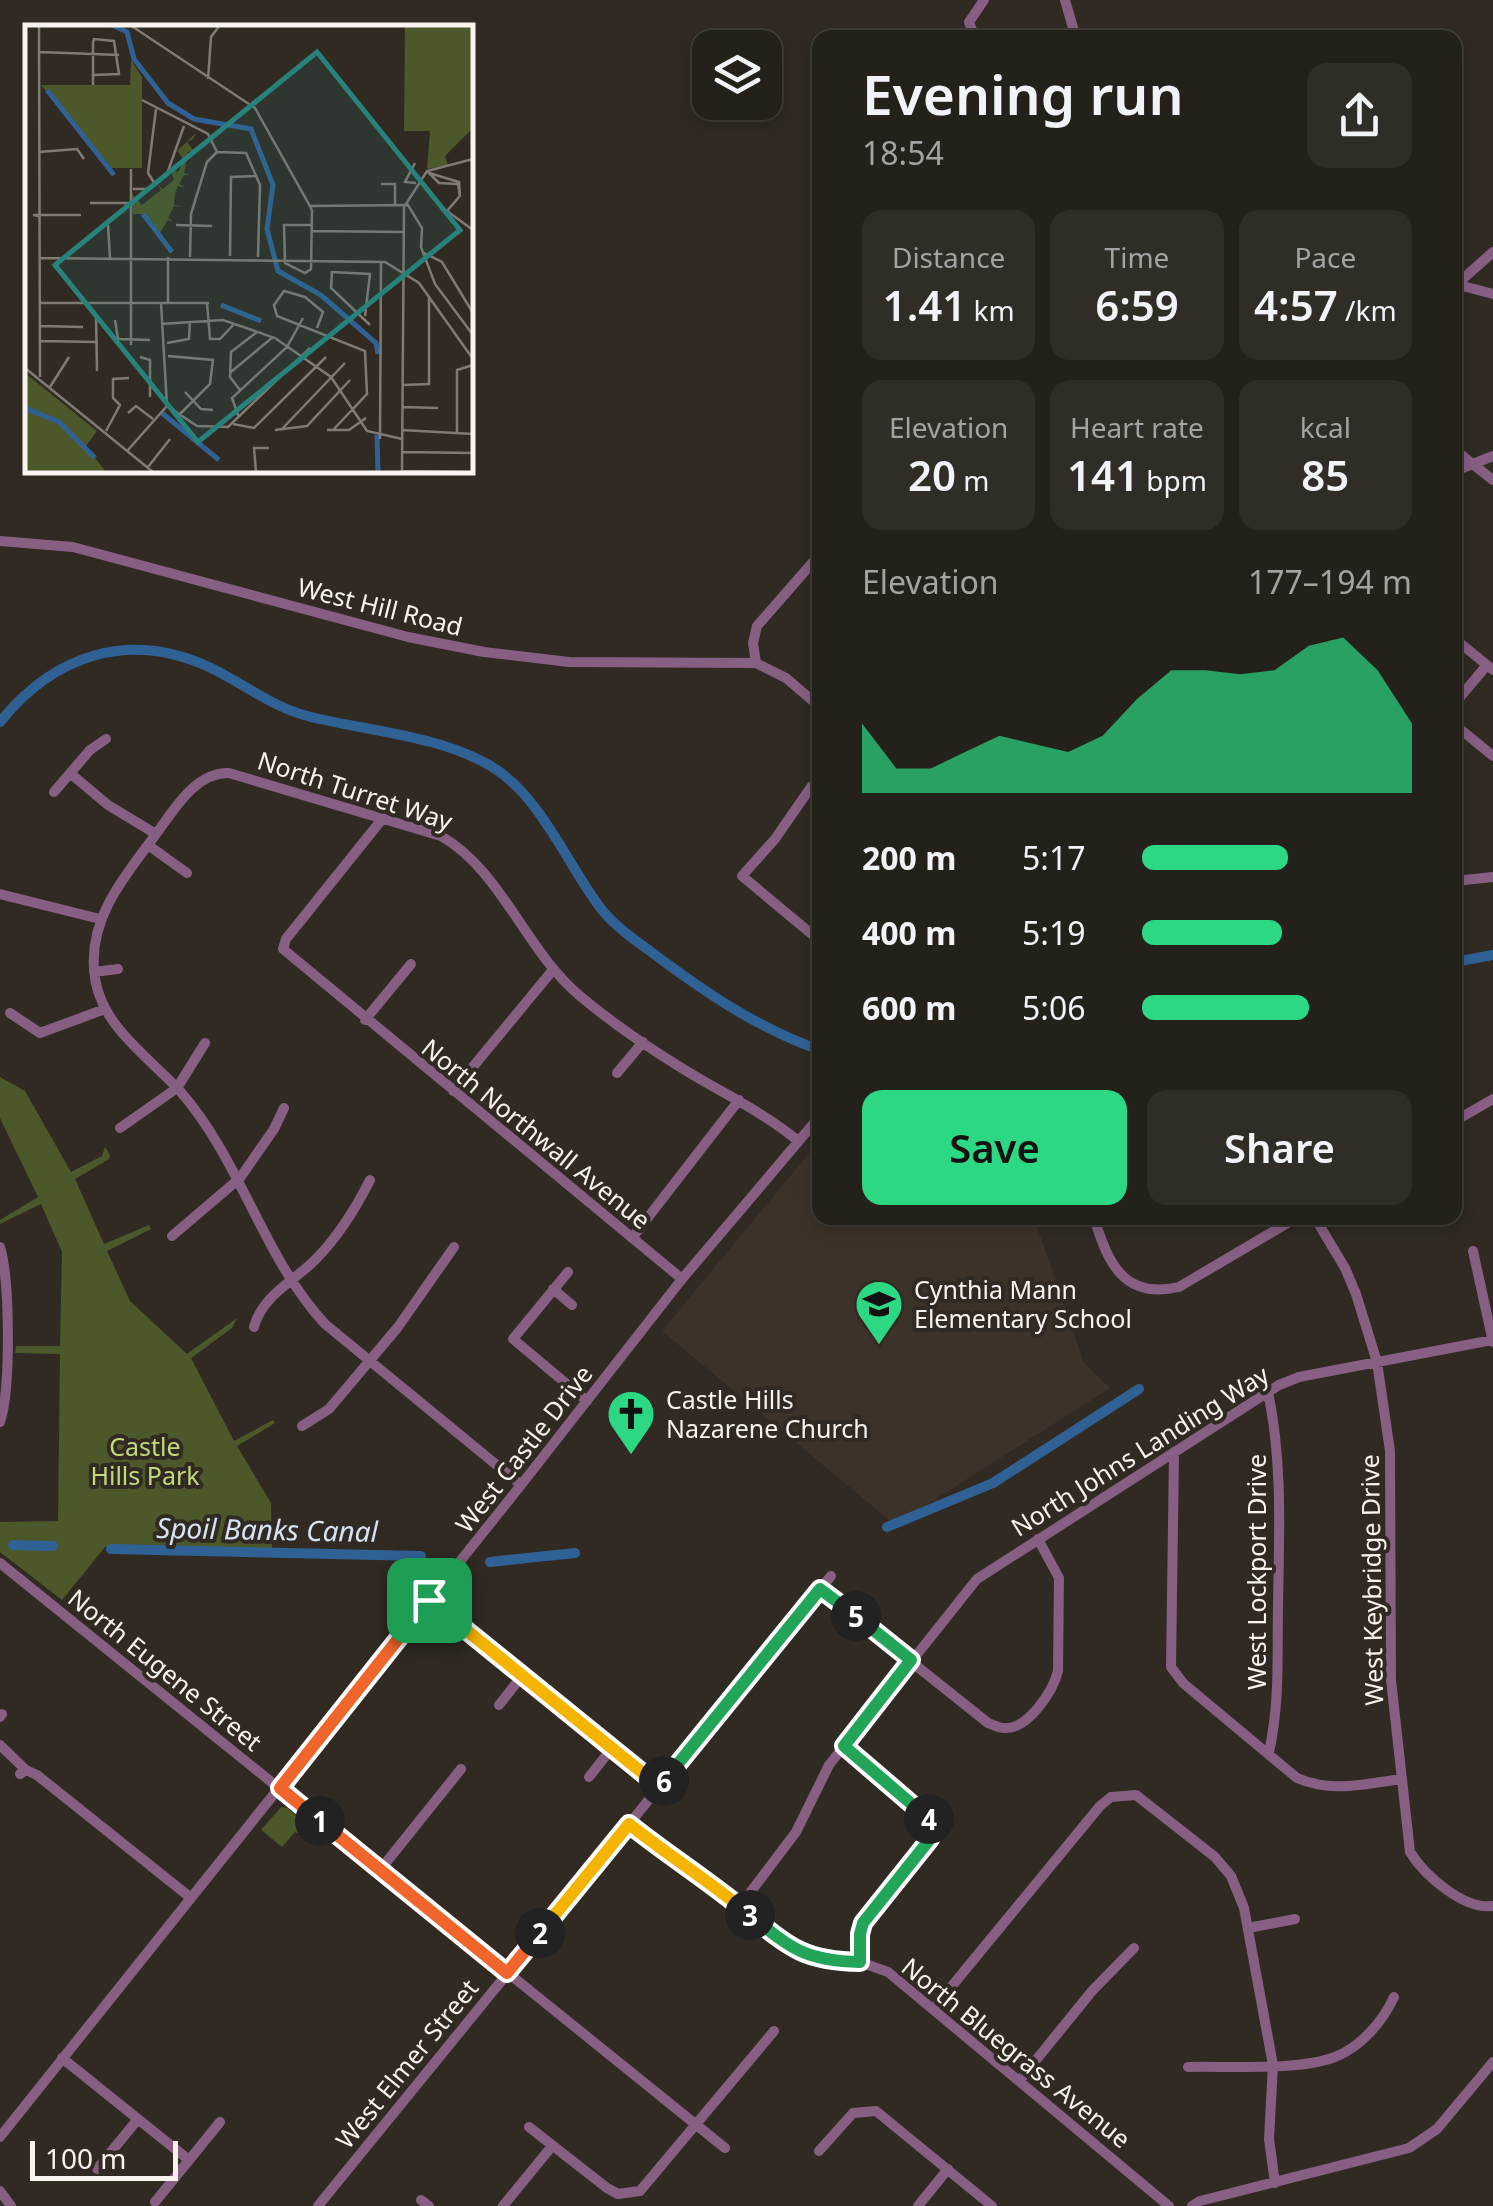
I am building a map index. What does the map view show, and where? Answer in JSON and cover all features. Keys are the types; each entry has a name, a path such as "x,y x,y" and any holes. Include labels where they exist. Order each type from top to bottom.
{"street":[{"path":"972,30 969,22 984,0"},
{"path":"1065,0 1071,30"},
{"path":"1462,279 1493,252"},
{"path":"1462,286 1493,294"},
{"path":"1462,456 1493,480"},
{"path":"1462,469 1493,456"},
{"name":"West Hill Road","path":"0,542 74,546 408,637 484,652 568,662 756,663"},
{"path":"812,563 757,626 753,644 756,663 786,678 812,699"},
{"path":"1462,645 1490,668 1462,697"},
{"path":"1462,731 1493,756"},
{"path":"54,792 90,750 106,739"},
{"name":"North Turret Way","path":"100,918 156,834 202,779 220,773 246,776 441,836 476,862 552,970 582,998 680,1068 769,1116 797,1140"},
{"path":"71,774 108,804 156,834"},
{"path":"812,786 775,839 742,876 812,934"},
{"name":"North Northwall Avenue","path":"383,818 286,939 283,950 682,1279"},
{"path":"148,845 186,873"},
{"path":"1462,879 1493,877"},
{"path":"0,894 100,918 94,972 105,1008 124,1036 177,1088 215,1136 291,1280 325,1324 521,1486"},
{"path":"365,1020 411,964"},
{"path":"94,972 118,969"},
{"path":"452,1091 552,970"},
{"path":"10,1013 40,1034 105,1008"},
{"path":"618,1073 643,1042"},
{"path":"120,1128 177,1088 205,1043"},
{"path":"1462,1117 1493,1099"},
{"path":"632,1238 739,1100"},
{"path":"172,1236 240,1178 284,1108"},
{"name":"West Castle Drive","path":"0,2137 682,1279 812,1124"},
{"path":"254,1326 258,1310 317,1258 341,1230 370,1180"},
{"path":"1098,1225 1108,1260 1122,1277 1162,1291 1179,1287 1284,1225"},
{"name":"West Keybridge Drive","path":"1319,1225 1356,1294 1377,1362 1390,1451 1391,1680 1408,1843 1417,1863 1470,1904 1493,1906"},
{"path":"0,1247 7,1287 5,1402 0,1422"},
{"path":"302,1426 329,1409 408,1315 454,1247"},
{"path":"1473,1251 1493,1341"},
{"path":"568,1272 513,1339 587,1401"},
{"path":"553,1289 572,1305"},
{"name":"North Johns Landing Way","path":"740,1906 783,1852 817,1786 844,1746 978,1579 1268,1392 1298,1377 1493,1341"},
{"name":"West Lockport Drive","path":"1268,1392 1277,1439 1280,1499 1278,1714 1269,1752"},
{"path":"1174,1452 1170,1667 1182,1683 1297,1778 1318,1787 1339,1788 1401,1779"},
{"path":"820,1589 988,1723 1004,1728 1020,1725 1055,1685 1058,1671 1059,1578 1038,1539"},
{"name":"North Eugene Street","path":"1,1566 725,2148"},
{"name":"West Elmer Street","path":"318,2206 831,1576"},
{"path":"429,1600 660,1787"},
{"path":"499,1705 522,1676"},
{"path":"0,1745 23,1772 37,1775 192,1898"},
{"path":"844,1746 929,1818 933,1830 930,1839 863,1923 860,1962"},
{"path":"589,1777 612,1748"},
{"path":"380,1870 461,1769"},
{"path":"933,2009 1100,1806 1110,1797 1124,1794 1144,1800 1216,1857 1230,1876 1244,1908 1274,2065 1269,2139 1275,2183"},
{"name":"North Bluegrass Avenue","path":"629,1824 684,1867 723,1891 784,1943 817,1960 860,1962 888,1972 1169,2206"},
{"path":"1248,1928 1294,1919"},
{"path":"1018,2081 1092,1991 1134,1948"},
{"path":"1188,2067 1274,2065 1334,2057 1354,2047 1381,2020 1394,1997"},
{"path":"529,2128 607,2188 629,2194 640,2191 774,2031"},
{"path":"62,2058 189,2160"},
{"path":"1192,2206 1409,2148 1437,2129 1493,2062"},
{"path":"819,2151 853,2113 876,2112 992,2206"},
{"path":"98,2169 138,2119"},
{"path":"155,2202 220,2122"},
{"path":"502,2206 552,2146"},
{"path":"918,2206 948,2169"},
{"path":"0,2191 10,2206"}],"shaded area":[{"name":"Cynthia Mann Elementary School","path":"812,1150 812,1225 1036,1225 1084,1363 1110,1388 895,1525 662,1331"}],"green space":[{"name":"Castle Hills Park","path":"0,1077 25,1091 71,1172 102,1156 105,1147 110,1155 75,1179 104,1244 149,1225 151,1229 107,1251 130,1301 187,1354 237,1318 232,1328 191,1358 234,1441 273,1420 275,1423 237,1446 271,1503 272,1549 105,1547 62,1600 0,1552 0,1522 58,1521 60,1354 15,1353 16,1346 60,1346 62,1252 41,1204 0,1224 0,1220 38,1197 0,1118"},
{"path":"281,1807 309,1826 302,1835 295,1832 282,1847 261,1830"}],"waterway":[{"path":"0,722 21,699 69,665 122,650 150,651 209,667 297,713 452,748 510,780 539,813 599,906 623,930 731,1007 812,1047"},
{"path":"1462,961 1493,955"},
{"name":"Spoil Banks Canal","path":"887,1527 993,1483 1139,1389"},
{"path":"13,1545 53,1546"},
{"name":"Spoil Banks Canal","path":"111,1549 421,1556"},
{"path":"490,1562 575,1553"}],"place":[{"name":"Cynthia Mann Elementary School","path":"879,1346"},
{"name":"Castle Hills Nazarene Church","path":"631,1456"}],"route":[{"path":"820,1589 911,1660 844,1746 929,1818 933,1830 930,1839 863,1923 860,1962 817,1960 784,1943 723,1891 684,1867 629,1824 507,1973 280,1788 429,1600 660,1787 820,1589"}]}
